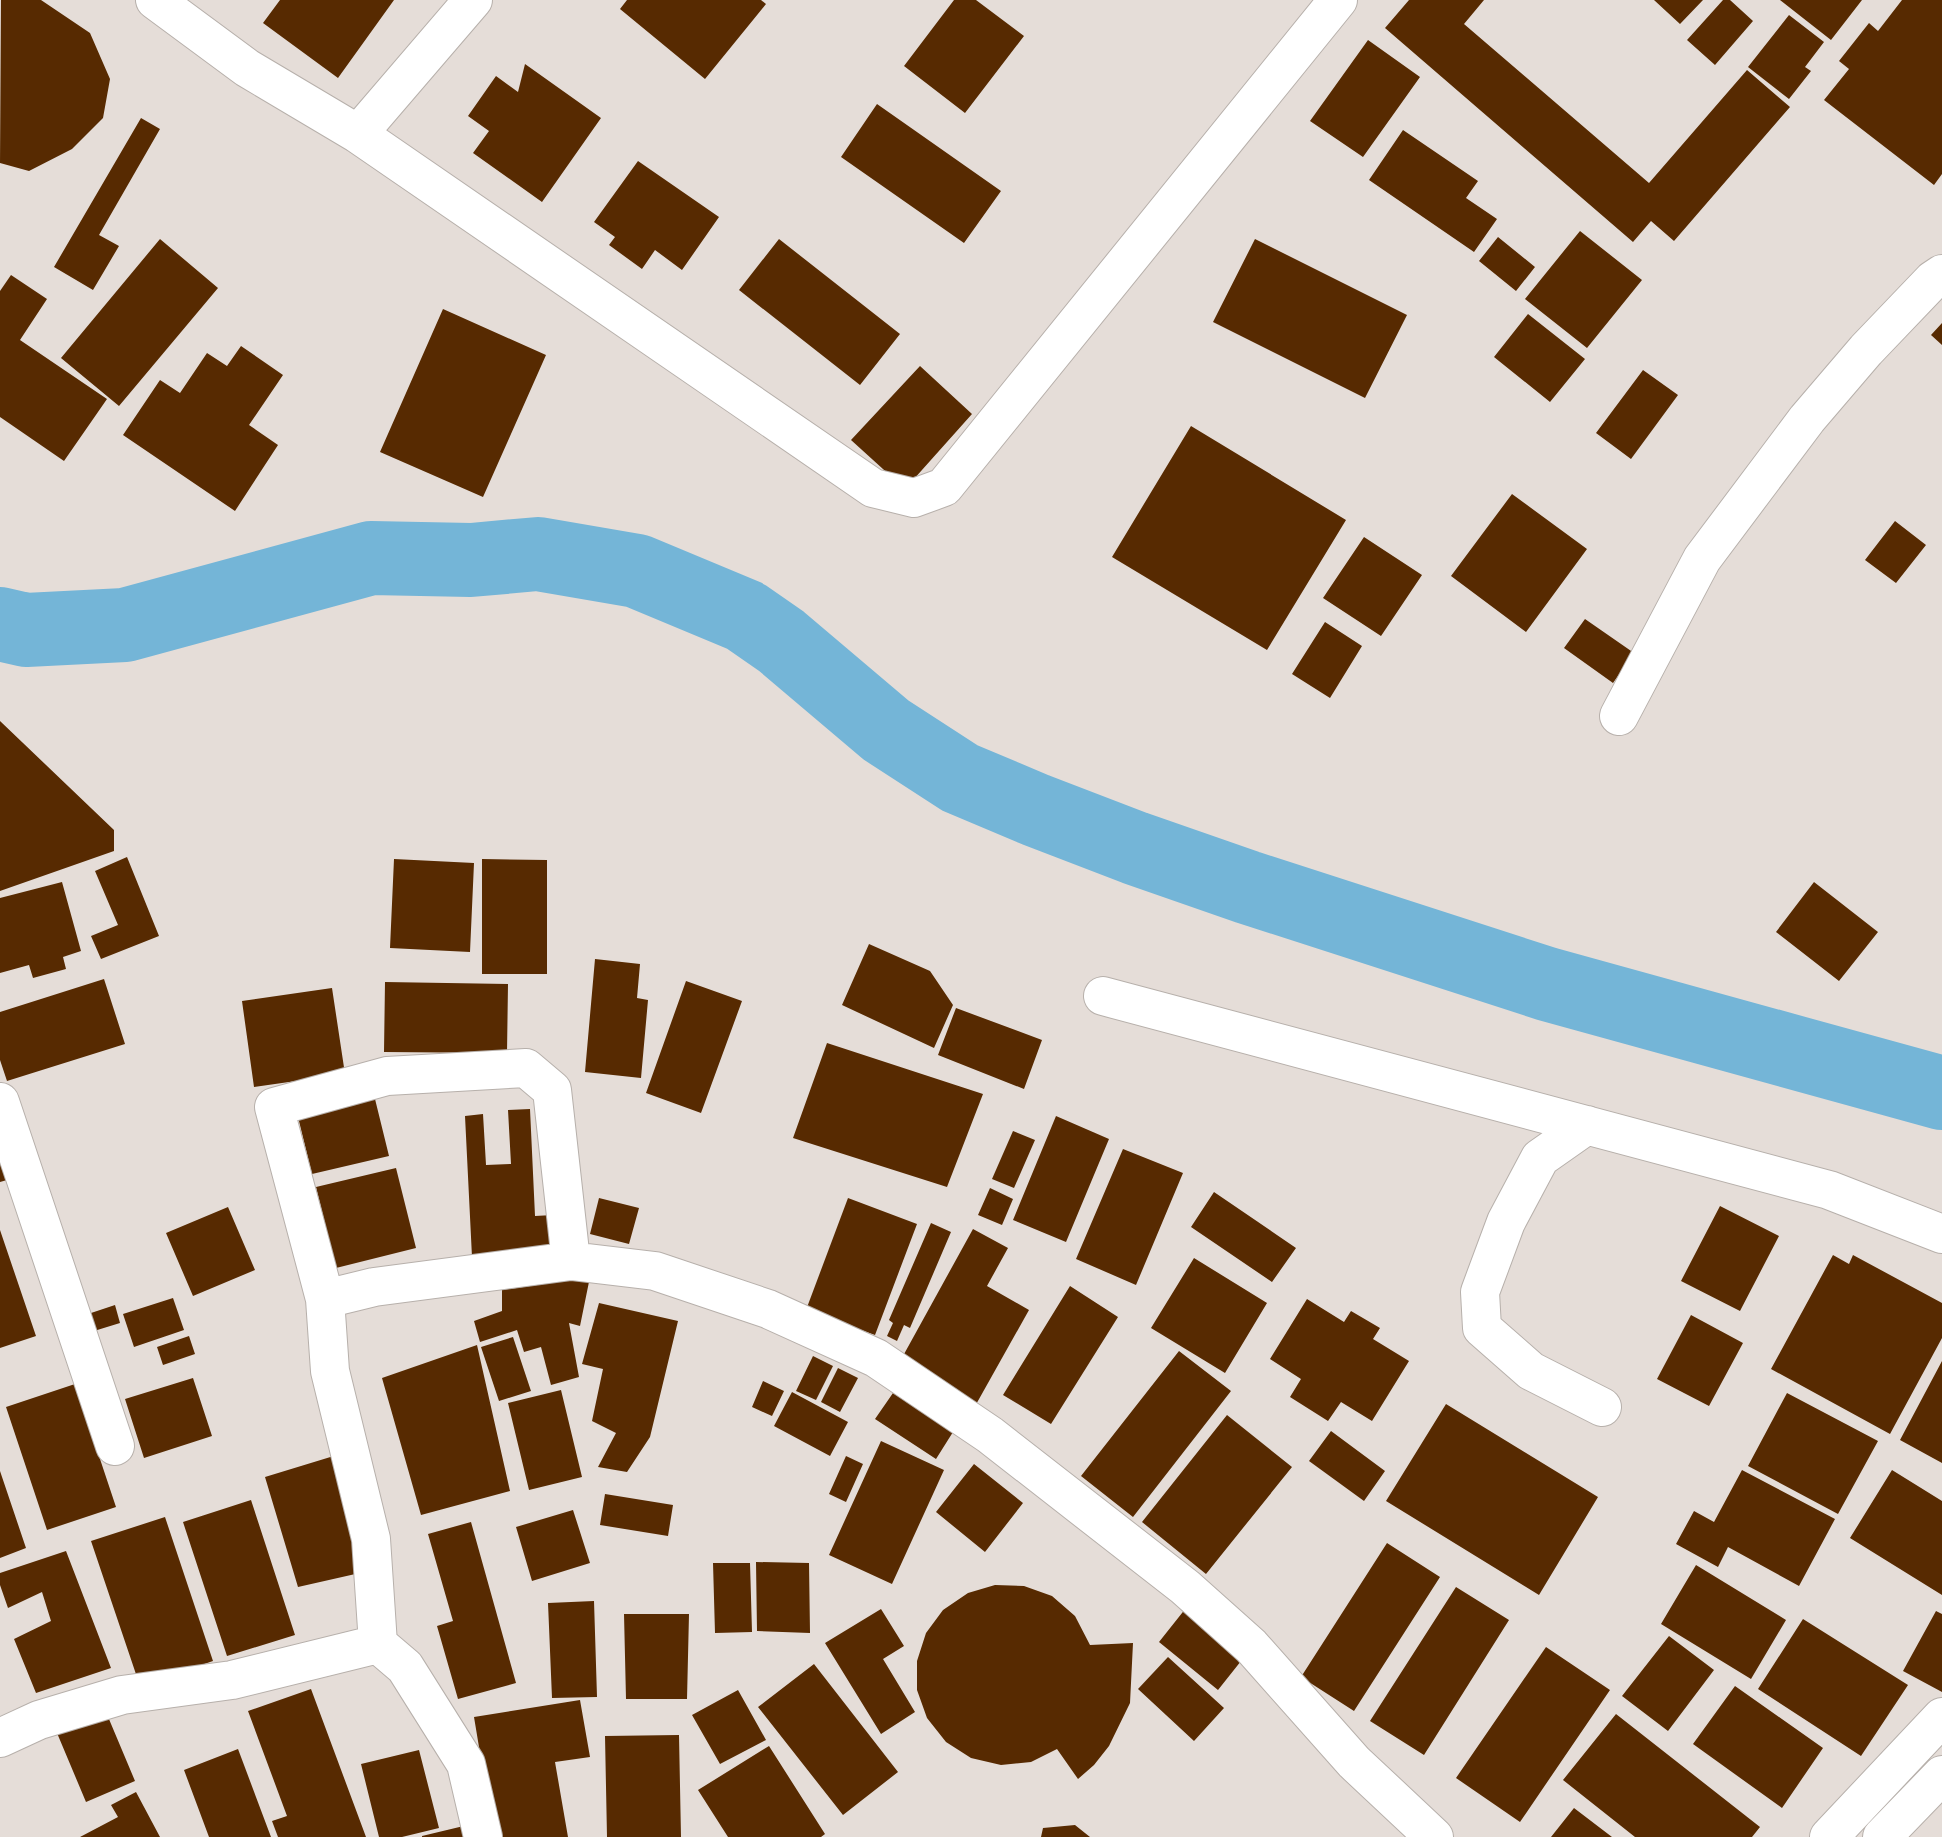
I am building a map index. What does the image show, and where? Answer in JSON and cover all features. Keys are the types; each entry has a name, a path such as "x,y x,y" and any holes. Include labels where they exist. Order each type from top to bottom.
{"street":[{"path":"155,0 247,68 358,134 873,488 914,498 944,487 1338,0"},
{"path":"358,134 473,0"},
{"path":"1619,716 1702,559 1807,419 1866,350 1933,280 1942,274"},
{"path":"1102,996 1829,1190 1942,1234"},
{"path":"483,1837 466,1764 405,1667 378,1644 371,1539 330,1371 325,1299 274,1107 387,1076 526,1068 552,1090 570,1261"},
{"path":"0,1102 115,1446"},
{"path":"1587,1125 1540,1158 1506,1222 1480,1292 1482,1328 1531,1371 1601,1407"},
{"path":"325,1299 374,1287 570,1261 655,1271 768,1309 876,1358 990,1435 1185,1587 1251,1646 1354,1762 1434,1837"},
{"path":"0,1738 38,1720 122,1695 232,1680 378,1644"},
{"path":"1829,1837 1942,1717"},
{"path":"1882,1837 1942,1775"}],"building":[{"path":"1,0 41,0 90,33 110,79 103,118 72,149 29,171 0,163"},
{"path":"280,0 394,0 338,78 263,23"},
{"path":"627,0 761,0 766,4 705,79 620,9"},
{"path":"954,0 976,0 1024,36 965,113 904,66"},
{"path":"1409,0 1484,0 1464,24 1649,183 1747,70 1790,107 1674,241 1651,221 1633,242 1385,28"},
{"path":"1654,0 1703,0 1680,24"},
{"path":"1723,0 1730,0 1753,21 1715,65 1687,40"},
{"path":"1780,0 1862,0 1831,40"},
{"path":"1902,0 1942,0 1942,174 1934,185 1824,100 1849,69 1839,61 1869,23 1878,31"},
{"path":"1789,15 1824,42 1805,67 1811,71 1789,99 1748,67"},
{"path":"1368,40 1420,77 1363,157 1310,121"},
{"path":"525,64 601,118 542,202 473,153 489,131 468,116 496,76 518,92"},
{"path":"877,104 1001,191 964,243 841,157"},
{"path":"141,118 160,129 99,235 119,246 93,290 54,267"},
{"path":"1403,130 1478,181 1466,198 1497,219 1474,252 1369,180"},
{"path":"638,161 719,217 682,270 655,250 642,269 609,245 615,237 594,222"},
{"path":"1580,231 1642,280 1587,348 1525,299"},
{"path":"1498,237 1535,267 1516,291 1479,261"},
{"path":"160,239 218,288 119,406 61,358"},
{"path":"779,239 900,334 860,385 739,290"},
{"path":"1255,239 1407,315 1365,398 1213,322"},
{"path":"11,275 47,299 20,340 107,399 64,461 0,417 0,291"},
{"path":"443,309 546,355 483,497 380,452"},
{"path":"1528,314 1585,359 1550,402 1494,357"},
{"path":"1942,323 1942,345 1931,335"},
{"path":"241,346 283,375 249,425 278,445 235,511 123,435 160,380 180,393 207,353 227,366"},
{"path":"920,366 972,414 905,489 851,440"},
{"path":"1643,370 1678,395 1631,459 1596,433"},
{"path":"1191,426 1346,520 1267,650 1112,557"},
{"path":"1512,494 1587,549 1526,632 1451,576"},
{"path":"1895,521 1926,545 1896,583 1865,560"},
{"path":"1364,537 1422,575 1381,636 1323,598"},
{"path":"1585,619 1634,653 1613,683 1564,648"},
{"path":"1325,622 1362,646 1330,698 1292,674"},
{"path":"0,721 114,830 114,851 0,891"},
{"path":"127,857 159,936 101,959 91,936 118,925 95,871"},
{"path":"394,859 474,863 470,952 390,948"},
{"path":"482,859 547,860 547,974 482,974"},
{"path":"62,882 81,951 63,957 66,969 33,978 29,965 0,973 0,898"},
{"path":"1814,882 1878,932 1839,981 1776,932"},
{"path":"869,944 930,971 953,1005 934,1048 842,1005"},
{"path":"595,959 640,964 637,998 648,1000 641,1078 585,1072"},
{"path":"104,979 125,1044 7,1081 0,1060 0,1012"},
{"path":"686,981 742,1001 701,1113 646,1093"},
{"path":"385,982 508,984 507,1053 384,1052"},
{"path":"332,988 345,1074 254,1087 242,1001"},
{"path":"956,1008 1042,1040 1024,1089 938,1055"},
{"path":"827,1043 983,1094 947,1187 793,1138"},
{"path":"375,1099 389,1156 312,1174 298,1117"},
{"path":"530,1109 535,1216 553,1215 555,1253 472,1257 465,1116 483,1114 486,1165 511,1164 508,1110"},
{"path":"1056,1116 1109,1139 1066,1242 1013,1220"},
{"path":"1013,1131 1035,1140 1014,1188 992,1179"},
{"path":"0,1134 14,1178 0,1182"},
{"path":"1123,1149 1183,1173 1136,1285 1076,1259"},
{"path":"396,1168 416,1248 336,1268 316,1187"},
{"path":"990,1188 1013,1199 1002,1225 978,1215"},
{"path":"1214,1192 1296,1248 1272,1282 1191,1227"},
{"path":"599,1198 639,1208 629,1244 590,1234"},
{"path":"848,1198 917,1224 875,1335 806,1310"},
{"path":"1720,1206 1779,1236 1740,1311 1681,1281"},
{"path":"228,1207 255,1270 193,1296 166,1233"},
{"path":"931,1223 951,1232 910,1328 904,1325 897,1341 887,1336 893,1323 889,1320"},
{"path":"973,1229 1008,1248 987,1286 1029,1310 974,1408 898,1365"},
{"path":"0,1230 36,1336 0,1348"},
{"path":"1833,1255 1849,1264 1853,1255 1942,1303 1942,1338 1890,1434 1771,1369"},
{"path":"1194,1258 1267,1303 1225,1373 1151,1328"},
{"path":"591,1272 580,1326 569,1323 579,1377 551,1385 541,1347 524,1352 517,1330 480,1342 474,1321 502,1311 502,1290 551,1283"},
{"path":"1070,1286 1118,1317 1051,1424 1003,1395"},
{"path":"173,1298 184,1330 134,1347 123,1314"},
{"path":"1307,1299 1344,1322 1351,1311 1380,1328 1373,1339 1409,1361 1372,1421 1341,1402 1328,1421 1290,1397 1301,1379 1270,1359"},
{"path":"599,1303 678,1321 650,1437 627,1472 598,1467 616,1433 592,1421 603,1369 582,1364"},
{"path":"115,1305 120,1323 94,1331 88,1314"},
{"path":"1691,1315 1743,1343 1709,1406 1657,1379"},
{"path":"189,1336 195,1354 163,1365 157,1347"},
{"path":"513,1337 531,1391 499,1401 481,1347"},
{"path":"477,1345 510,1491 421,1515 382,1378"},
{"path":"1179,1351 1231,1391 1133,1517 1081,1476"},
{"path":"813,1356 833,1366 816,1400 796,1391"},
{"path":"1942,1361 1942,1463 1900,1440"},
{"path":"838,1368 858,1378 840,1412 821,1402"},
{"path":"193,1378 212,1436 144,1458 125,1399"},
{"path":"763,1381 784,1391 772,1416 752,1407"},
{"path":"75,1384 116,1507 47,1530 6,1407"},
{"path":"561,1390 582,1477 529,1490 508,1403"},
{"path":"792,1392 848,1422 830,1456 774,1426"},
{"path":"893,1393 953,1432 936,1459 875,1419"},
{"path":"1787,1393 1878,1441 1838,1514 1748,1466"},
{"path":"1446,1404 1598,1497 1539,1595 1386,1501"},
{"path":"1227,1415 1292,1467 1206,1574 1142,1522"},
{"path":"1331,1431 1385,1471 1364,1501 1309,1461"},
{"path":"881,1441 944,1470 892,1584 829,1555"},
{"path":"337,1455 373,1570 298,1587 265,1477"},
{"path":"846,1456 863,1464 846,1502 829,1494"},
{"path":"974,1464 1023,1503 985,1552 936,1512"},
{"path":"1742,1470 1835,1519 1799,1586 1728,1547 1718,1567 1676,1544 1694,1511 1714,1522"},
{"path":"1892,1470 1942,1501 1942,1595 1850,1538"},
{"path":"0,1471 26,1548 0,1558"},
{"path":"605,1494 673,1505 668,1536 600,1525"},
{"path":"251,1500 295,1635 227,1656 183,1522"},
{"path":"573,1510 590,1563 532,1581 516,1527"},
{"path":"165,1517 213,1661 140,1686 91,1541"},
{"path":"471,1522 516,1683 458,1699 437,1626 453,1621 428,1534"},
{"path":"1387,1543 1440,1577 1354,1711 1301,1677"},
{"path":"66,1551 111,1668 36,1693 14,1639 51,1621 42,1592 8,1608 0,1585 0,1573"},
{"path":"756,1562 809,1563 810,1633 757,1631"},
{"path":"713,1563 750,1563 752,1632 715,1633"},
{"path":"1696,1565 1786,1620 1751,1679 1661,1624"},
{"path":"995,1585 1024,1586 1052,1596 1075,1616 1090,1645 1133,1643 1130,1703 1109,1746 1078,1779 1057,1749 1031,1762 1001,1765 971,1758 946,1742 927,1718 917,1690 917,1661 926,1633 943,1610 968,1593"},
{"path":"1456,1587 1509,1620 1424,1755 1370,1721"},
{"path":"594,1601 597,1697 552,1698 548,1603"},
{"path":"1186,1608 1245,1656 1218,1690 1159,1642"},
{"path":"881,1609 904,1646 883,1659 915,1712 881,1734 825,1643"},
{"path":"1936,1611 1942,1614 1942,1692 1903,1671"},
{"path":"624,1614 689,1614 687,1699 626,1699"},
{"path":"1803,1619 1908,1685 1861,1756 1758,1689"},
{"path":"1669,1636 1714,1670 1668,1731 1622,1696"},
{"path":"1546,1647 1610,1690 1520,1822 1456,1778"},
{"path":"1168,1657 1224,1708 1194,1741 1138,1689"},
{"path":"814,1664 898,1772 843,1815 758,1707"},
{"path":"1735,1686 1823,1748 1782,1808 1693,1744"},
{"path":"311,1689 366,1837 278,1837 272,1821 287,1816 248,1711"},
{"path":"738,1690 766,1740 720,1764 692,1715"},
{"path":"580,1700 590,1757 555,1762 568,1837 494,1837 474,1717"},
{"path":"106,1712 135,1781 86,1802 57,1733"},
{"path":"1616,1714 1760,1827 1752,1837 1635,1837 1563,1780"},
{"path":"679,1735 681,1837 607,1837 605,1736"},
{"path":"769,1746 825,1834 821,1837 728,1837 698,1790"},
{"path":"238,1749 271,1837 209,1837 184,1770"},
{"path":"419,1750 439,1828 402,1837 379,1837 361,1764"},
{"path":"136,1792 160,1837 80,1837 118,1817 111,1805"},
{"path":"1574,1808 1612,1837 1551,1837"},
{"path":"472,1824 476,1837 422,1837 422,1836"},
{"path":"1075,1825 1090,1837 1041,1837 1043,1828"}],"waterway":[{"path":"0,624 26,630 125,625 371,558 471,560 538,554 637,571 745,616 781,641 886,730 960,778 1036,810 1247,887 1547,984 1942,1093"}]}
